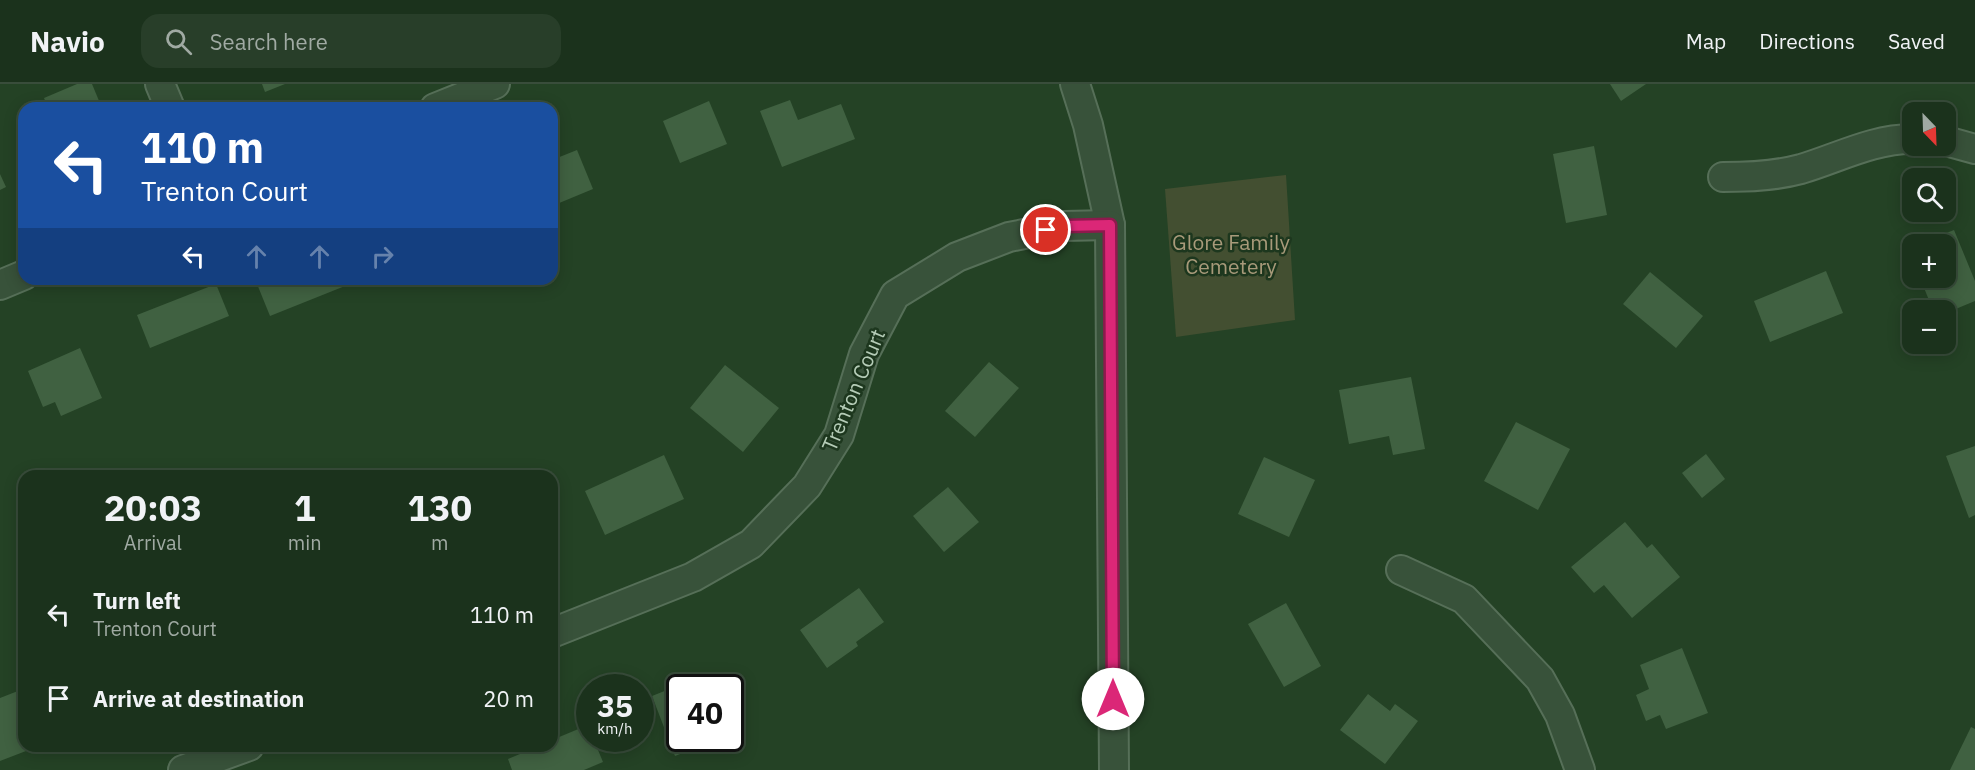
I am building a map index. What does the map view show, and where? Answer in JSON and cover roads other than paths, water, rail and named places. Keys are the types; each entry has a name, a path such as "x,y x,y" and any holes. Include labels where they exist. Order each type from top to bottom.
{"street":[{"path":"160,84 168,102"},
{"path":"450,102 495,84"},
{"path":"1075,84 1088,125 1110,225 1114,770"},
{"path":"1723,177 1758,177 1801,169 1878,143 1902,140"},
{"path":"1956,144 1975,149"},
{"name":"Trenton Court","path":"558,631 693,578 751,544 807,486 839,435 864,354 896,295 957,258 1009,237 1064,226 1110,225"},
{"path":"0,285 18,278"},
{"path":"1401,570 1464,599 1540,679 1560,715 1580,770"},
{"path":"183,770 232,752"}],"park label":[{"name":"Glore Family Cemetery","path":"1231,254"}]}
